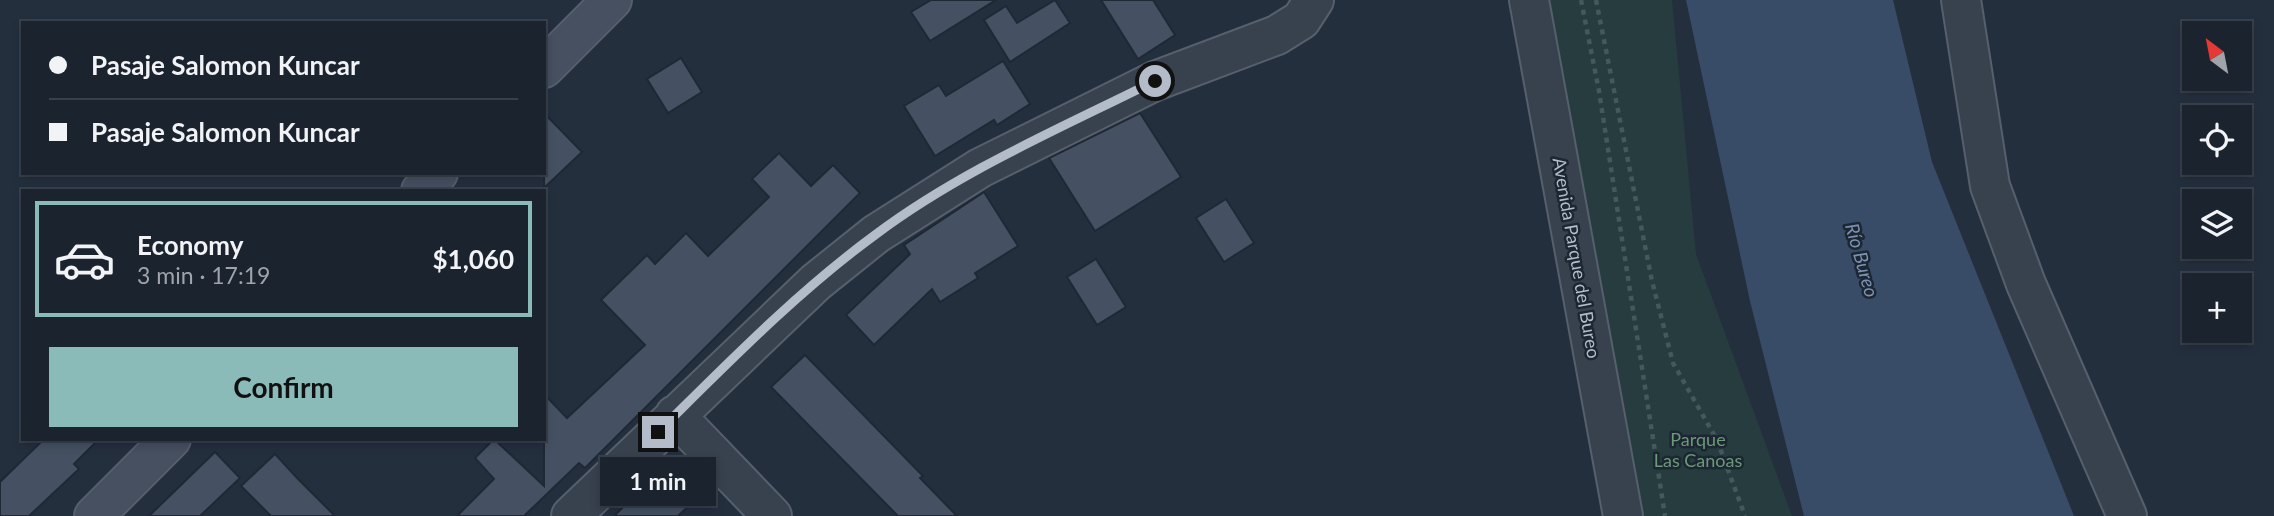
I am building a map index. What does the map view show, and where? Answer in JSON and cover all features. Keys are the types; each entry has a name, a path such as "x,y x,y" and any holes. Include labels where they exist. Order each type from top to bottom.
{"main road":[{"path":"546,66 612,0"},
{"path":"423,189 436,175"},
{"path":"94,516 169,441"}],"street":[{"path":"571,516 816,282 876,234 980,168 1143,88 1277,35 1301,20 1314,0"},
{"name":"Avenida Parque del Bureo","path":"1529,0 1623,516"},
{"path":"1961,0 1990,186 2026,284 2127,516"},
{"path":"675,415 772,516"}],"path":[{"path":"1581,0 1599,91 1665,516"},
{"path":"1596,0 1652,281 1673,363 1717,440 1745,516"}],"green space":[{"name":"Parque Las Canoas","path":"1550,0 1672,0 1696,254 1792,516 1642,516"}],"water":[{"name":"Río Bureo","path":"1686,0 1893,0 1932,162 2074,516 1804,516 1750,301"}],"building":[{"path":"931,0 996,0 930,41 911,12"},
{"path":"1055,0 1070,23 1010,62 984,20 1006,6 1017,23"},
{"path":"1101,0 1153,0 1175,35 1138,59"},
{"path":"681,58 702,92 668,113 647,79"},
{"path":"1003,61 1030,104 997,125 994,120 935,156 904,106 939,85 946,96"},
{"path":"1140,113 1181,177 1095,231 1049,158"},
{"path":"546,115 582,152 544,188 546,175"},
{"path":"779,153 811,186 833,165 860,193 585,468 579,463 524,516 457,516 494,479 475,458 492,441 496,441 544,486 546,396 567,418 645,345 601,300 647,255 655,264 686,233 708,256 769,197 752,179"},
{"path":"984,192 1018,246 975,273 978,278 940,302 932,289 874,345 846,315 910,254 904,245"},
{"path":"1226,199 1254,243 1224,262 1196,218"},
{"path":"1096,259 1126,307 1097,325 1067,277"},
{"path":"805,355 923,476 920,478 957,516 898,516 771,387"},
{"path":"42,441 97,441 74,464 79,469 29,516 0,516 0,482"},
{"path":"215,452 240,478 200,516 149,516"},
{"path":"275,454 335,516 271,516 241,486"},
{"path":"664,467 696,499 678,516 614,516"}],"route":[{"path":"658,432 816,282 876,234 980,168 1155,81"}]}
